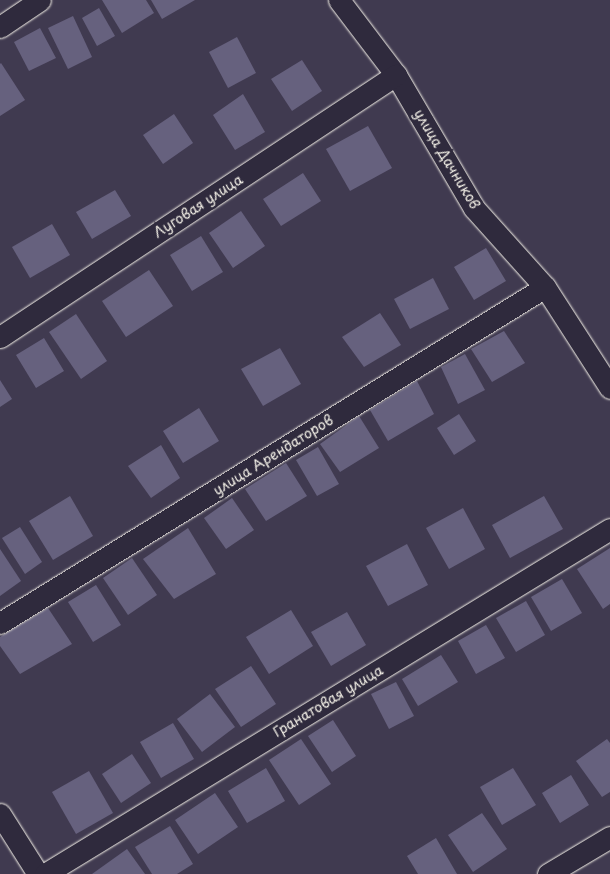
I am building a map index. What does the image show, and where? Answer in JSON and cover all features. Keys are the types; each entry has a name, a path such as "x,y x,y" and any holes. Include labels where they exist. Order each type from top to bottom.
{"street":[{"path":"0,27 40,0"},
{"name":"улица Дачников","path":"339,0 396,75 474,208 545,287 610,388"},
{"name":"Луговая улица","path":"0,336 396,75"},
{"name":"улица Арендаторов","path":"0,623 545,287"},
{"name":"Гранатовая улица","path":"45,874 610,528"},
{"path":"2,820 38,874"},
{"path":"548,874 610,837"}],"building":[{"path":"102,0 146,0 154,13 122,33"},
{"path":"151,0 195,0 162,19"},
{"path":"99,8 115,36 97,46 82,18"},
{"path":"73,16 92,57 68,69 48,28"},
{"path":"40,28 56,58 29,71 14,42"},
{"path":"237,37 256,73 228,88 209,52"},
{"path":"302,60 322,91 292,111 271,79"},
{"path":"0,64 25,100 0,116"},
{"path":"243,94 265,132 235,150 213,115"},
{"path":"174,114 193,143 163,164 143,135"},
{"path":"368,126 392,168 350,191 326,149"},
{"path":"303,173 321,201 281,226 263,199"},
{"path":"115,190 131,216 92,239 76,212"},
{"path":"241,211 265,246 233,268 209,233"},
{"path":"52,224 70,255 30,278 12,247"},
{"path":"201,236 223,272 192,291 170,255"},
{"path":"486,248 506,281 474,300 454,267"},
{"path":"149,270 173,306 126,337 102,301"},
{"path":"433,278 449,309 410,329 394,299"},
{"path":"380,313 401,345 364,367 342,337"},
{"path":"76,314 107,361 81,379 49,332"},
{"path":"504,331 525,363 492,382 471,349"},
{"path":"44,338 64,371 36,388 16,355"},
{"path":"280,348 301,384 263,406 241,369"},
{"path":"465,354 485,390 458,404 441,367"},
{"path":"0,380 12,399 0,407"},
{"path":"417,381 434,414 388,441 370,410"},
{"path":"199,408 219,441 183,463 163,431"},
{"path":"459,414 476,441 454,455 437,428"},
{"path":"359,416 379,448 340,472 320,444"},
{"path":"161,445 180,478 151,498 128,466"},
{"path":"318,447 339,484 317,496 296,460"},
{"path":"286,463 307,496 266,521 245,489"},
{"path":"70,496 93,536 53,560 29,521"},
{"path":"544,496 563,529 510,558 492,525"},
{"path":"232,498 254,530 226,549 204,518"},
{"path":"463,508 485,549 449,569 426,528"},
{"path":"20,527 42,562 25,574 2,538"},
{"path":"188,528 216,574 174,599 143,559"},
{"path":"407,544 428,585 388,606 366,566"},
{"path":"610,548 610,604 603,609 577,569"},
{"path":"0,549 21,581 0,596"},
{"path":"132,558 157,595 128,615 103,578"},
{"path":"562,579 582,613 551,631 531,597"},
{"path":"96,585 121,625 93,642 68,602"},
{"path":"526,601 545,635 516,652 496,618"},
{"path":"48,608 72,644 20,674 0,646 0,637"},
{"path":"291,610 313,646 269,674 246,637"},
{"path":"347,612 366,645 331,666 311,632"},
{"path":"486,625 505,658 476,674 458,641"},
{"path":"441,655 458,682 418,706 402,679"},
{"path":"251,666 276,704 241,727 215,689"},
{"path":"396,682 414,716 389,729 371,694"},
{"path":"210,694 235,727 202,752 177,719"},
{"path":"333,720 356,756 332,772 308,736"},
{"path":"173,723 194,759 161,778 140,742"},
{"path":"301,739 331,784 299,805 269,760"},
{"path":"607,739 610,743 610,792 602,797 576,761"},
{"path":"132,754 151,783 121,803 102,774"},
{"path":"266,768 285,801 247,823 228,791"},
{"path":"513,768 536,805 502,825 480,787"},
{"path":"89,771 113,813 76,834 52,792"},
{"path":"571,775 589,805 560,823 542,793"},
{"path":"215,793 238,827 198,854 175,820"},
{"path":"482,813 507,849 473,872 448,835"},
{"path":"170,826 193,864 177,874 152,874 135,847"},
{"path":"436,838 457,874 418,874 407,856"},
{"path":"127,849 145,874 92,874"}]}
